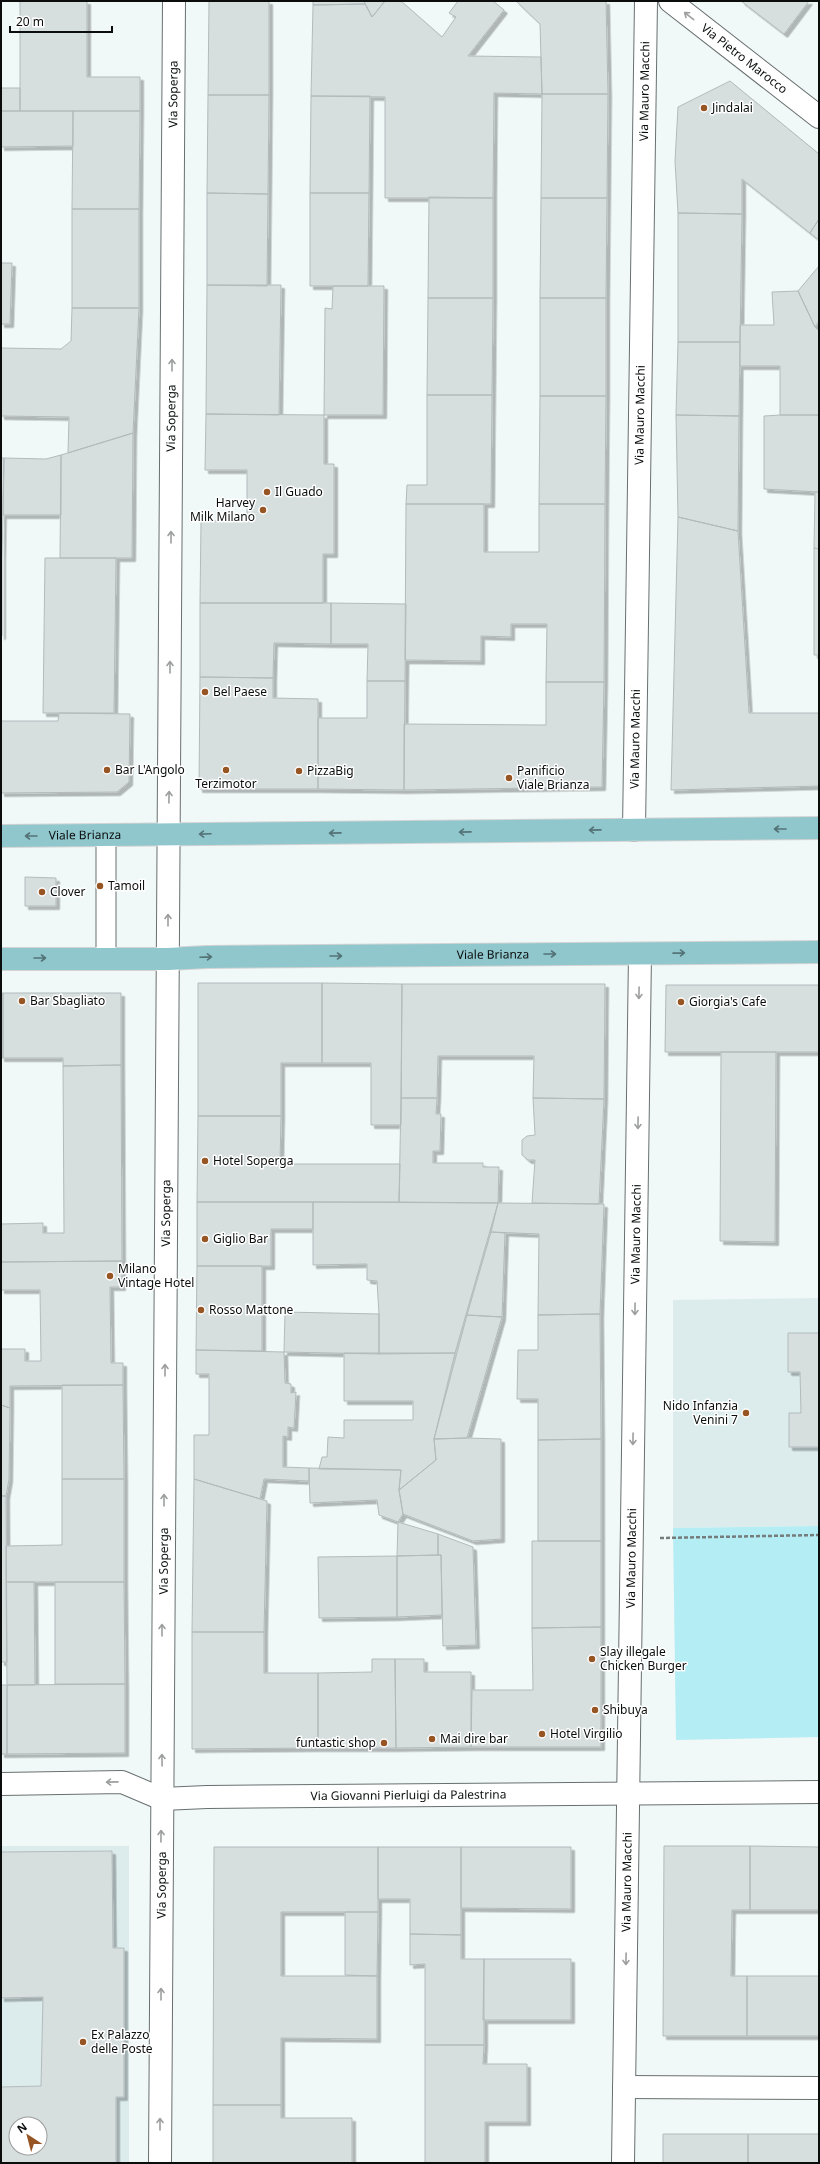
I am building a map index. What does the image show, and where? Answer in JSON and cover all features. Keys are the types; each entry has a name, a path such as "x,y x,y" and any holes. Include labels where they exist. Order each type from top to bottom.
{"main road":[{"name":"Viale Brianza","path":"1,836 168,836 819,828"},
{"name":"Viale Brianza","path":"1,959 168,959 207,957 819,952"}],"street":[{"name":"Via Soperga","path":"168,836 174,1"},
{"name":"Via Mauro Macchi","path":"634,830 646,1"},
{"name":"Via Pietro Marocco","path":"670,1 819,117"},
{"path":"168,836 168,959"},
{"name":"Via Mauro Macchi","path":"623,2163 640,954"},
{"name":"Via Soperga","path":"160,2163 168,959"},
{"name":"Via Giovanni Pierluigi da Palestrina","path":"1,1784 122,1782 162,1799 207,1796 819,1792"},
{"path":"624,2087 819,2088"}],"lane":[{"path":"106,835 106,958"}],"path":[{"path":"632,1539 819,1535"}],"shaded area":[{"name":"Nido Infanzia Venini 7","path":"819,1298 819,1526 673,1528 673,1300"},
{"path":"819,1526 819,1737 676,1740 673,1528"},
{"name":"Ex Palazzo delle Poste","path":"1,1846 129,1846 129,2163 1,2163"}],"building":[{"path":"20,1 87,1 87,77 140,77 140,111 20,111"},
{"path":"209,1 269,1 269,95 208,95"},
{"path":"313,1 364,1 365,4 313,5"},
{"path":"364,1 385,1 372,17"},
{"path":"385,1 401,1 442,37 456,17 449,13 458,1 493,1 504,10 468,56 541,57 542,94 494,93 493,198 385,198 385,97 311,96 313,5 365,4 372,17"},
{"path":"516,1 606,1 608,94 542,94 540,24"},
{"path":"741,1 809,1 784,34"},
{"path":"730,81 819,154 819,219 810,233 742,179 742,214 678,213 675,161 678,107"},
{"path":"1,88 20,88 20,111 1,111"},
{"path":"542,94 608,94 607,198 541,198"},
{"path":"208,95 269,95 268,194 207,193"},
{"path":"311,96 370,96 369,193 310,193"},
{"path":"1,111 73,111 73,146 1,147"},
{"path":"73,111 140,111 139,209 72,209"},
{"path":"207,193 268,194 267,286 207,285"},
{"path":"310,193 369,193 368,286 310,286"},
{"path":"429,197 493,198 493,298 428,298"},
{"path":"541,198 607,198 606,298 540,298"},
{"path":"72,209 139,209 139,308 72,308"},
{"path":"678,213 742,214 740,342 678,342"},
{"path":"819,219 819,240 810,233"},
{"path":"1,263 12,263 10,324 1,324"},
{"path":"819,266 819,321 815,327 798,291"},
{"path":"207,285 281,285 279,415 206,414"},
{"path":"333,286 384,286 383,415 324,415 325,308 332,309"},
{"path":"798,291 815,327 819,331 819,415 780,415 780,366 740,366 740,325 774,325 772,292"},
{"path":"428,298 493,298 492,395 427,395"},
{"path":"540,298 606,298 606,396 540,396"},
{"path":"72,308 139,308 133,433 68,453 69,417 1,416 1,348 61,349 71,341"},
{"path":"678,342 740,342 739,416 676,415"},
{"path":"427,395 492,395 491,504 406,504 407,485 427,485"},
{"path":"540,396 606,396 605,504 539,504"},
{"path":"206,414 324,415 324,464 334,464 334,554 323,554 323,603 200,603 201,521 247,521 247,470 205,470"},
{"path":"676,415 739,416 738,531 678,517"},
{"path":"819,415 819,492 764,489 764,416"},
{"path":"133,433 132,558 60,558 61,455"},
{"path":"61,455 61,515 3,515 4,458 46,459"},
{"path":"1,458 4,458 2,559 1,559"},
{"path":"815,492 819,492 819,549 814,548"},
{"path":"406,504 484,504 484,552 539,552 539,504 605,504 604,682 546,682 547,624 511,624 511,637 481,636 481,661 405,660"},
{"path":"678,517 738,531 749,713 819,713 819,786 671,790"},
{"path":"814,548 819,549 819,655 814,655"},
{"path":"45,558 116,558 114,713 43,713"},
{"path":"2,559 2,636 1,636"},
{"path":"200,603 331,603 331,644 274,643 273,678 200,677"},
{"path":"331,603 406,604 405,681 367,681 368,644 331,644"},
{"path":"200,677 273,678 273,698 318,699 318,789 199,789"},
{"path":"367,681 405,681 404,790 318,789 318,718 367,718"},
{"path":"546,682 604,682 602,787 404,790 404,724 546,725"},
{"path":"59,713 130,714 129,782 117,792 1,793 1,721 58,721"},
{"path":"25,877 56,878 56,906 25,906"},
{"path":"198,983 322,983 322,1063 281,1063 281,1116 198,1116"},
{"path":"322,983 402,984 401,1125 371,1125 371,1063 322,1063"},
{"path":"402,984 605,984 604,1099 533,1098 534,1056 438,1056 437,1098 401,1098"},
{"path":"666,985 819,985 819,1052 665,1052"},
{"path":"1,993 3,993 3,1058 1,1058"},
{"path":"3,993 121,993 121,1065 63,1066 63,1058 3,1058"},
{"path":"721,1052 776,1052 775,1242 720,1241"},
{"path":"121,1065 122,1261 1,1262 1,1224 43,1223 43,1233 64,1233 63,1066"},
{"path":"401,1098 437,1098 436,1114 441,1114 440,1151 433,1151 433,1163 483,1163 483,1167 499,1167 498,1203 399,1202"},
{"path":"533,1098 604,1099 599,1204 532,1203 535,1160 528,1160 522,1155 522,1140 527,1136 535,1135"},
{"path":"198,1116 281,1116 280,1164 400,1164 399,1202 197,1202"},
{"path":"197,1202 313,1202 313,1229 271,1229 271,1266 197,1266"},
{"path":"313,1202 498,1203 455,1353 379,1354 377,1281 367,1280 367,1264 313,1265"},
{"path":"498,1203 604,1204 600,1314 538,1315 539,1234 491,1232"},
{"path":"491,1232 505,1233 502,1317 467,1315"},
{"path":"122,1261 122,1287 110,1287 111,1363 123,1363 123,1385 10,1386 10,1408 1,1405 1,1349 25,1349 25,1361 41,1361 40,1290 1,1290 1,1262"},
{"path":"197,1266 262,1266 262,1351 196,1350"},
{"path":"285,1312 379,1314 379,1354 284,1352"},
{"path":"600,1314 601,1439 538,1440 538,1399 517,1399 518,1350 538,1350 538,1315"},
{"path":"467,1315 502,1317 467,1438 434,1439"},
{"path":"788,1333 819,1333 819,1447 789,1447 789,1413 801,1413 800,1372 788,1372"},
{"path":"196,1350 284,1352 285,1383 291,1384 291,1393 296,1392 294,1428 288,1427 288,1437 283,1436 283,1467 309,1468 309,1481 264,1479 260,1499 194,1479 194,1435 209,1435 209,1374 196,1374"},
{"path":"344,1353 455,1353 434,1439 436,1460 399,1490 401,1470 319,1469 322,1457 327,1457 328,1437 344,1438 344,1420 413,1420 413,1401 344,1401"},
{"path":"62,1385 123,1385 124,1479 62,1479"},
{"path":"1,1405 10,1408 9,1479 6,1496 1,1496"},
{"path":"434,1439 501,1439 501,1539 473,1541 403,1514 399,1490 436,1460"},
{"path":"601,1439 601,1541 538,1541 538,1440"},
{"path":"309,1468 401,1470 399,1490 403,1514 398,1522 379,1515 377,1500 310,1503"},
{"path":"62,1479 124,1479 124,1582 6,1582 6,1546 62,1545"},
{"path":"194,1479 267,1501 264,1632 192,1632"},
{"path":"1,1496 6,1496 7,1662 1,1662"},
{"path":"398,1522 438,1534 438,1555 397,1556"},
{"path":"438,1534 473,1547 476,1645 443,1646 441,1555 438,1555"},
{"path":"532,1541 601,1541 601,1627 532,1628"},
{"path":"441,1555 442,1615 397,1617 397,1556"},
{"path":"397,1556 397,1617 319,1618 318,1557"},
{"path":"6,1582 34,1582 35,1685 7,1685"},
{"path":"55,1582 124,1582 125,1684 55,1684"},
{"path":"601,1627 601,1747 471,1747 472,1690 533,1690 532,1628"},
{"path":"192,1632 264,1632 264,1673 318,1673 318,1748 192,1749"},
{"path":"372,1659 395,1659 396,1748 318,1748 318,1673 372,1672"},
{"path":"395,1659 424,1659 424,1672 471,1672 471,1747 396,1748"},
{"path":"125,1684 125,1753 7,1754 7,1685"},
{"path":"1,1685 7,1685 7,1754 1,1754"},
{"path":"664,1846 750,1846 750,1910 732,1910 731,1976 747,1976 747,2036 663,2036"},
{"path":"750,1846 819,1847 819,1910 750,1910"},
{"path":"214,1847 378,1847 378,1912 281,1912 281,1976 377,1976 377,2039 281,2038 281,2105 213,2105"},
{"path":"378,1847 461,1847 461,1935 410,1934 410,1899 378,1899"},
{"path":"461,1847 571,1847 571,1909 461,1908"},
{"name":"Ex Palazzo delle Poste","path":"112,1851 113,1948 124,1948 124,2097 116,2097 116,2163 1,2163 1,2087 41,2086 43,1997 1,1998 1,1852"},
{"path":"345,1912 378,1912 377,1976 345,1975"},
{"path":"410,1934 461,1935 461,1959 484,1959 484,2045 425,2045 425,1964 410,1965"},
{"path":"484,1959 571,1959 571,2020 483,2020"},
{"path":"747,1976 819,1976 819,2036 747,2036"},
{"path":"425,2045 484,2045 483,2064 527,2064 527,2122 485,2122 485,2163 425,2163"},
{"path":"213,2105 281,2105 281,2118 352,2118 352,2163 213,2163"},
{"path":"663,2134 748,2134 748,2163 663,2163"},
{"path":"748,2134 819,2134 819,2163 748,2163"}],"place":[{"name":"Jindalai","path":"704,108"},
{"name":"Il Guado","path":"267,492"},
{"name":"Harvey Milk Milano","path":"263,510"},
{"name":"Bel Paese","path":"205,692"},
{"name":"Bar L'Angolo","path":"107,770"},
{"name":"Terzimotor","path":"226,770"},
{"name":"PizzaBig","path":"299,771"},
{"name":"Panificio Viale Brianza","path":"509,778"},
{"name":"Tamoil","path":"100,886"},
{"name":"Clover","path":"42,892"},
{"name":"Bar Sbagliato","path":"22,1001"},
{"name":"Giorgia's Cafe","path":"681,1002"},
{"name":"Hotel Soperga","path":"205,1161"},
{"name":"Giglio Bar","path":"205,1239"},
{"name":"Milano Vintage Hotel","path":"110,1276"},
{"name":"Rosso Mattone","path":"201,1310"},
{"name":"Nido Infanzia Venini 7","path":"746,1413"},
{"name":"Slay illegale Chicken Burger","path":"592,1659"},
{"name":"Shibuya","path":"595,1710"},
{"name":"Hotel Virgilio","path":"542,1734"},
{"name":"Mai dire bar","path":"432,1739"},
{"name":"funtastic shop","path":"384,1743"},
{"name":"Ex Palazzo delle Poste","path":"83,2042"}]}
